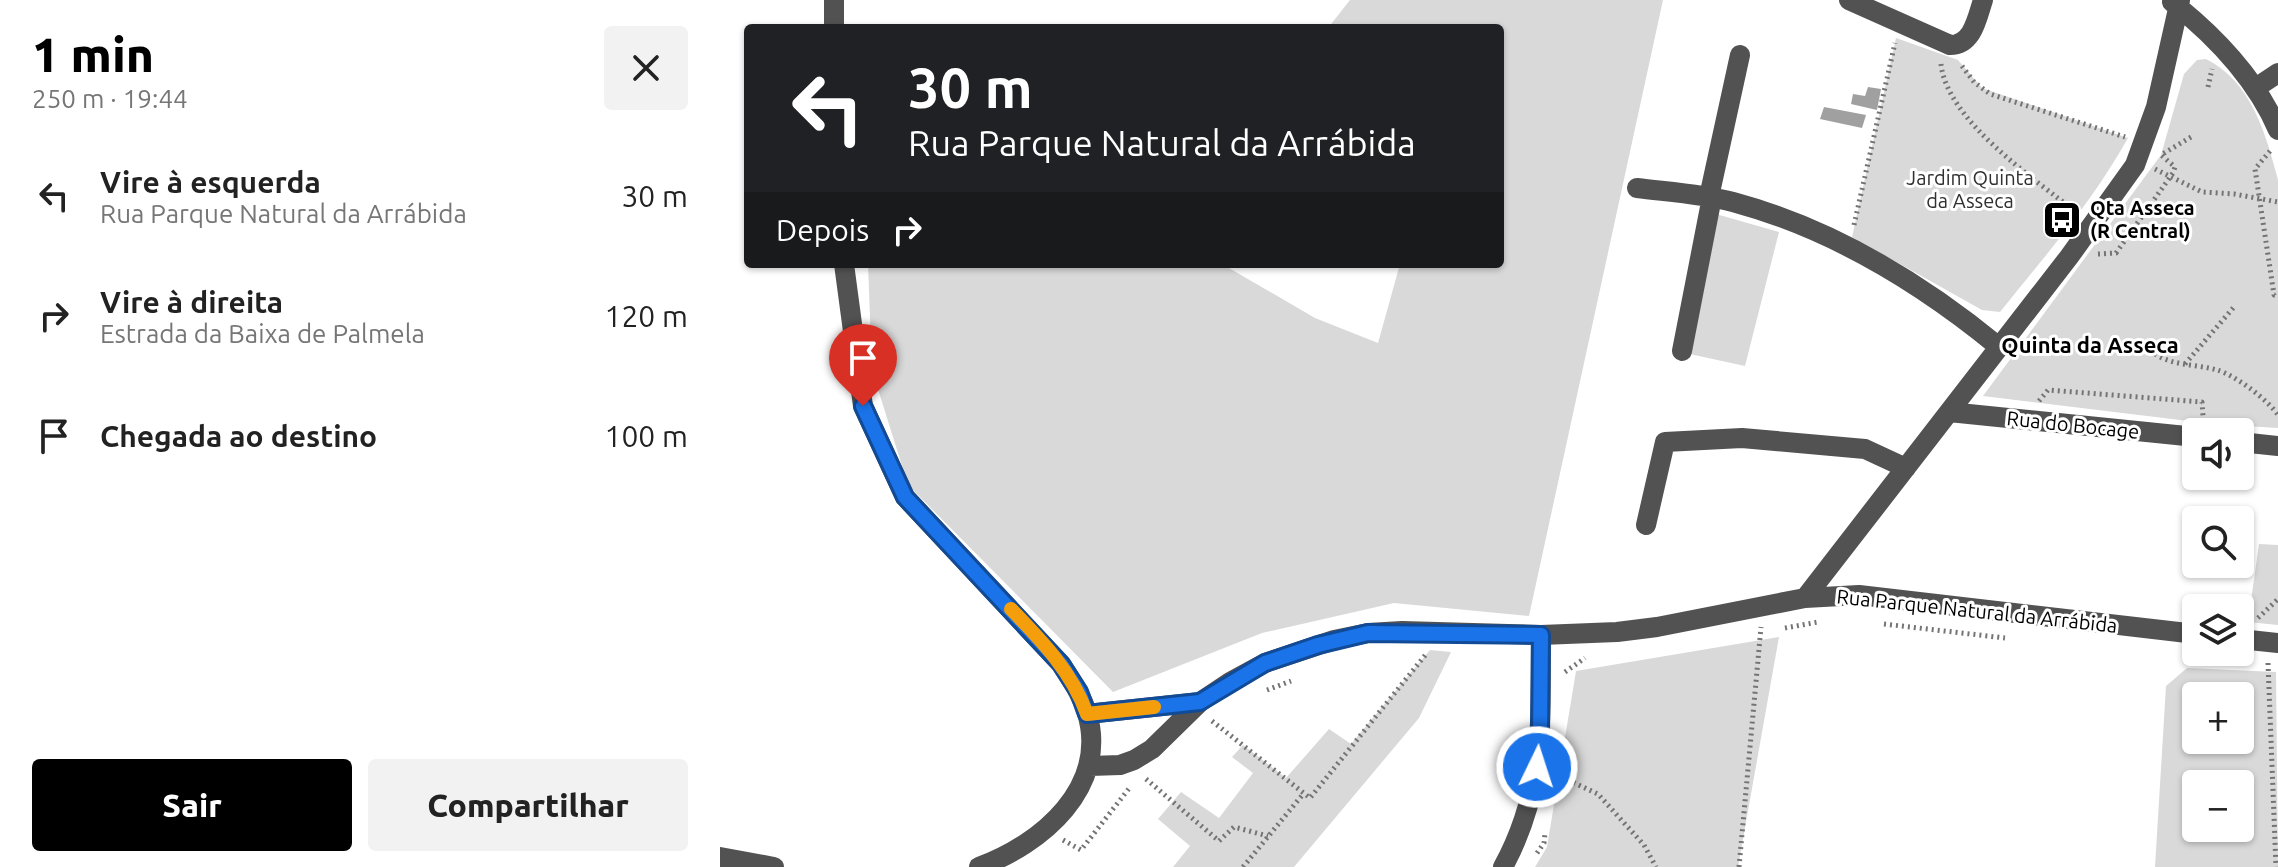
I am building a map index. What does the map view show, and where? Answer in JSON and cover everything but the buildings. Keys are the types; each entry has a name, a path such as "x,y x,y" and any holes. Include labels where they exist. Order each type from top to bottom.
{"street":[{"path":"834,0 834,24"},
{"path":"1849,0 1939,47 1959,45 1966,39 1983,0"},
{"path":"2176,2 2257,87 2278,130"},
{"path":"1805,598 2095,224 2141,152 2156,107 2176,2"},
{"path":"1682,351 1740,55"},
{"path":"2257,87 2278,73"},
{"path":"1637,188 1710,197 1763,211 1848,245 1956,311 1999,347"},
{"path":"845,268 863,406 905,497 1061,664 1079,692 1087,714 1090,766 1074,798 1029,843 979,867"},
{"name":"Rua do Bocage","path":"1949,412 2182,430"},
{"path":"1646,525 1665,442 1742,438 1865,449 1906,468"},
{"path":"2254,443 2278,446"},
{"name":"Rua Parque Natural da Arrábida","path":"1090,766 1134,768 1198,705 1265,663 1323,643 1368,633 1541,635 1617,632 1805,598 1859,595 2182,632"},
{"path":"1503,867 1527,815 1537,770 1541,635"},
{"name":"Rua Parque Natural da Arrábida","path":"1087,714 1198,705"},
{"path":"720,857 774,867"}],"path":[{"path":"1854,224 1894,45"},
{"path":"1939,47 1958,60 1974,82 1990,94 2141,152 2171,177 2202,192 2278,202"},
{"path":"1939,47 1942,75 1969,122 2077,213 2095,224"},
{"path":"2069,257 2116,253 2171,177 2175,167 2161,155 2191,137"},
{"path":"2278,140 2255,169 2274,295 2278,296"},
{"path":"2185,364 2234,307"},
{"path":"2156,342 2155,354 2166,361 2223,372 2270,404 2278,415"},
{"path":"2023,419 2048,390 2202,402 2201,418"},
{"path":"1739,867 1762,606"},
{"path":"1746,634 1831,620"},
{"path":"1875,622 2014,639"},
{"path":"2273,643 2269,666 2276,867"},
{"path":"1198,705 1310,798 1430,650 1417,650"},
{"path":"1563,685 1565,670 1583,658 1597,657"},
{"path":"2254,664 2278,667"},
{"path":"1256,694 1296,679"},
{"path":"1551,787 1556,762"},
{"path":"1045,829 1081,850 1134,768 1219,841 1234,827 1268,836"},
{"path":"1564,779 1598,794 1644,845 1656,867"},
{"path":"1243,867 1304,793"},
{"path":"1536,855 1544,843 1546,829"}],"green space":[{"path":"1350,0 1663,0 1529,616 1394,603 1262,633 1113,692 908,485 872,370 868,268 1229,268 1315,318 1378,343 1399,268 1504,268 1504,24 1331,24"},
{"name":"Jardim Quinta da Asseca","path":"1896,38 1958,60 1982,88 2128,138 2084,206 2000,312 1982,310 1852,237"},
{"path":"2206,59 2222,69 2245,95 2262,127 2278,180 2278,428 2254,427 2254,418 2182,420 1983,396 2161,155 2184,74 2197,60"},
{"path":"1716,214 1779,232 1745,366 1685,353"},
{"path":"2259,544 2278,545 2278,625 2254,623 2252,594"},
{"path":"1779,637 1738,867 1535,867 1547,847 1576,671"},
{"path":"1430,650 1451,652 1419,718 1294,867 1173,867 1190,846 1158,819 1181,792 1219,818 1253,773 1232,757 1243,745 1286,778 1329,729 1351,744"},
{"path":"2187,668 2276,672 2278,867 2155,867 2166,686"}],"shaded area":[{"path":"1868,87 1881,89 1877,110 1851,104 1853,94 1865,96"},
{"path":"1824,107 1866,115 1862,128 1820,119"}],"slow traffic":[{"path":"1011,609 1061,664 1079,692 1087,714 1154,707"}],"place":[{"name":"Qta Asseca (R Central)","path":"2062,220"}],"district":[{"name":"Quinta da Asseca","path":"2090,345"}],"route":[{"path":"863,406 905,497 1037,635 1079,692 1087,714 1200,702 1265,663 1334,640 1368,633 1541,635 1537,767"}]}
